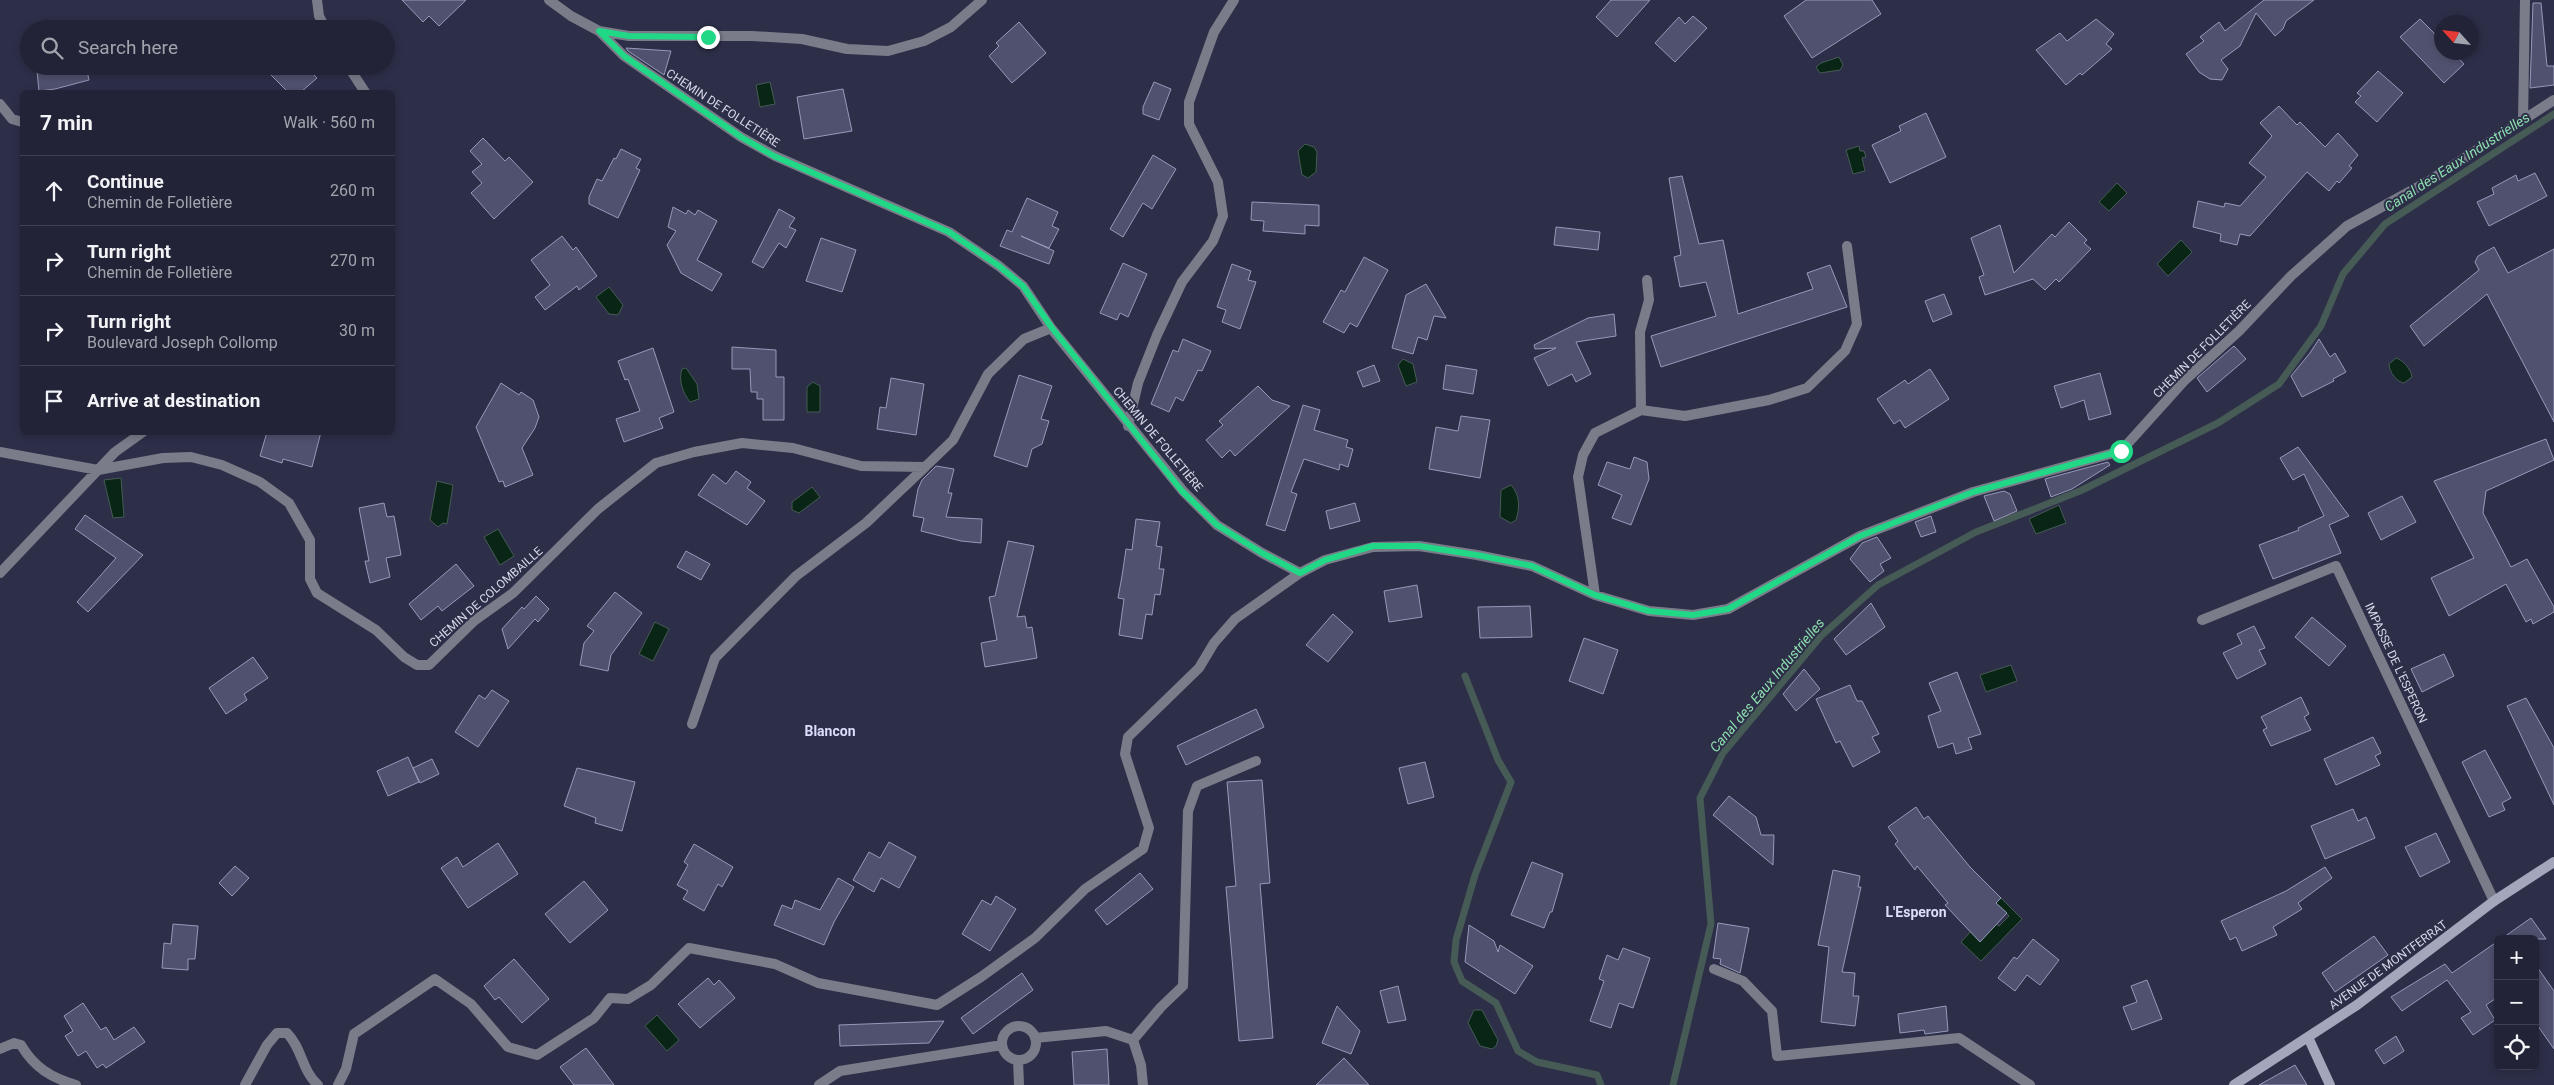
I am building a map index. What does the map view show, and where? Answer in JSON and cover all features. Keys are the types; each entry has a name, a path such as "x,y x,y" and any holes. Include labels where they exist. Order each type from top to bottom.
{"street":[{"path":"317,0 318,16 320,20"},
{"path":"549,0 571,16 599,31 629,36 752,36 802,40 847,49 888,51 924,41 951,27 982,0"},
{"path":"1128,426 1138,383 1156,335 1182,282 1213,241 1223,216 1218,182 1189,124 1188,102 1214,32 1234,0"},
{"path":"2523,121 2525,0"},
{"name":"CHEMIN DE FOLLETIÈRE","path":"599,31 624,56 741,137 774,156 949,232 999,266 1023,286 1052,328 1128,426 1182,491 1217,525 1262,553 1300,573 1325,560 1373,546 1419,546 1532,566 1595,595 1649,611 1693,615 1728,609 1860,536 1973,492 2121,451 2185,380 2239,331 2291,276 2347,226 2429,180 2554,100"},
{"path":"354,75 364,90"},
{"path":"0,104 12,119 20,121"},
{"path":"1595,595 1578,477 1583,455 1595,433 1641,410 1685,416 1769,400 1807,388 1845,352 1857,324 1847,246"},
{"path":"1641,410 1640,332 1649,300 1647,280"},
{"path":"692,724 715,658 796,576 866,523 953,440 988,374 1024,339 1052,328"},
{"path":"0,574 115,452 139,435"},
{"name":"CHEMIN DE COLOMBAILLE","path":"0,452 98,470 163,458 192,457 222,465 260,482 289,503 310,540 310,579 317,592 376,630 404,657 417,665 429,665 447,645 474,621 513,593 598,509 656,463 694,452 742,443 793,448 861,466 924,467"},
{"name":"IMPASSE DE L'ESPERON","path":"2202,620 2336,566 2494,901"},
{"path":"338,1085 346,1069 354,1034 435,980 471,1004 508,1047 538,1055 594,1018 610,998 628,999 651,985 689,948 775,964 818,983 937,1005 981,978 1035,938 1085,889 1143,849 1149,828 1125,754 1128,737 1199,668 1214,643 1236,619 1300,573"},
{"path":"1133,1040 1161,1007 1183,986 1188,811 1197,786 1256,761"},
{"name":"AVENUE DE MONTFERRAT","path":"2234,1085 2357,1005 2494,901 2554,862"},
{"path":"1714,969 1743,981 1772,1011 1778,1056 1959,1038 2030,1085"},
{"path":"1014,1027 1026,1027 1035,1038 1034,1052 1024,1059 1018,1060 1008,1057 1002,1045 1005,1032 1014,1027"},
{"path":"1035,1038 1106,1031 1133,1040"},
{"path":"245,1085 267,1045 277,1033 287,1033 293,1039 310,1078 318,1085"},
{"path":"2308,1037 2330,1085"},
{"path":"1133,1040 1141,1065 1143,1085"},
{"path":"0,1049 14,1043 21,1045 44,1073 76,1085"},
{"path":"819,1085 840,1072 1002,1045"},
{"path":"1018,1060 1019,1085"}],"shaded area":[{"path":"1839,57 1843,65 1840,70 1820,73 1816,67 1821,63"},
{"path":"770,82 775,104 760,107 756,85"},
{"path":"1305,144 1314,147 1317,152 1316,172 1308,178 1302,175 1298,151"},
{"path":"1859,146 1860,151 1864,151 1866,157 1862,158 1865,171 1853,174 1846,150"},
{"path":"2117,183 2127,193 2109,211 2099,202"},
{"path":"2181,240 2192,252 2168,276 2157,264"},
{"path":"609,287 623,305 618,315 609,314 596,297"},
{"path":"2396,358 2406,365 2412,377 2404,383 2396,379 2389,367 2389,364"},
{"path":"1403,359 1413,364 1417,382 1406,386 1398,365"},
{"path":"686,368 697,384 699,399 690,402 683,391 681,382 682,369"},
{"path":"813,382 820,386 820,412 807,412 807,387"},
{"path":"121,478 124,517 113,518 104,480"},
{"path":"437,481 453,485 447,524 443,523 438,527 430,520"},
{"path":"1511,485 1518,497 1519,506 1516,520 1511,523 1500,517 1501,490"},
{"path":"812,487 820,497 799,513 792,510 792,502"},
{"path":"2059,505 2066,523 2036,534 2029,519"},
{"path":"498,529 514,556 500,565 484,537"},
{"path":"655,622 669,629 653,661 639,654"},
{"path":"2011,665 2017,681 1986,692 1980,675"},
{"path":"2001,898 2022,919 1981,961 1961,942 1973,929 1996,924 1999,926 2009,916 1996,903"},
{"path":"1474,1010 1482,1010 1498,1040 1496,1046 1492,1049 1480,1046 1468,1023"},
{"path":"657,1015 679,1040 667,1051 645,1026"}],"building":[{"path":"402,0 466,0 439,26 429,16 423,22"},
{"path":"1611,0 1650,0 1617,37 1596,17"},
{"path":"1806,0 1872,0 1881,14 1812,58 1784,16"},
{"path":"2264,0 2314,0 2286,21 2283,29 2275,36 2256,13 2240,46 2221,60 2228,69 2222,80 2210,79 2199,72 2186,54 2204,41 2200,37 2219,22 2225,31"},
{"path":"2533,3 2541,3 2547,66 2554,66 2554,85 2530,88"},
{"path":"1693,16 1707,28 1675,62 1655,43 1679,17 1685,24"},
{"path":"2096,19 2114,34 2106,44 2112,49 2082,75 2080,73 2066,85 2036,50 2060,33 2067,41"},
{"path":"2420,19 2434,33 2434,60 2460,60 2464,64 2444,83 2400,37"},
{"path":"1019,22 1046,53 1012,83 989,56 999,46 996,43"},
{"path":"626,48 671,51 664,75 628,51"},
{"path":"2378,71 2403,93 2377,122 2355,102 2361,96 2357,93"},
{"path":"37,75 88,75 89,80 55,89 39,90"},
{"path":"271,75 314,75 317,78 303,90 286,90"},
{"path":"1154,82 1171,89 1159,120 1143,114 1143,107"},
{"path":"843,89 852,131 804,139 797,97"},
{"path":"2279,106 2297,125 2300,122 2325,147 2338,133 2358,155 2349,166 2352,168 2329,191 2307,172 2250,236 2240,234 2237,245 2220,241 2221,234 2193,227 2198,201 2224,207 2225,203 2240,206 2266,177 2249,163 2272,136 2260,123"},
{"path":"1926,113 1946,157 1890,183 1872,145 1901,131 1899,126"},
{"path":"483,138 505,161 509,157 533,182 494,219 471,193 482,183 472,172 482,164 470,151"},
{"path":"621,149 641,159 636,168 640,170 618,218 589,204 589,197 597,179 602,181"},
{"path":"1153,155 1176,169 1152,209 1143,203 1123,237 1110,229"},
{"path":"2535,173 2547,196 2489,226 2477,202 2494,194 2492,188 2516,175 2518,181"},
{"path":"1682,176 1699,244 1723,240 1738,314 1813,289 1807,273 1830,265 1847,307 1661,367 1651,336 1716,316 1706,282 1680,287 1674,257 1681,255 1669,178"},
{"path":"1027,198 1058,212 1052,226 1059,229 1049,248 1021,236 1054,251 1049,264 1000,246 1007,230 1012,232"},
{"path":"1252,202 1319,205 1319,226 1305,225 1305,234 1263,231 1264,221 1251,220"},
{"path":"673,207 686,214 688,210 695,215 698,210 717,221 697,260 722,274 712,291 681,273 667,245 676,231 668,227"},
{"path":"779,209 795,218 789,227 796,230 786,248 779,243 763,268 752,262"},
{"path":"2069,222 2087,240 2084,243 2091,249 2059,282 2056,279 2045,290 2033,279 1985,295 1979,277 1984,275 1971,238 2000,225 2014,273 2052,234 2055,237"},
{"path":"1556,227 1600,232 1598,250 1554,245"},
{"path":"562,236 573,250 576,247 597,276 579,290 577,286 545,310 535,297 550,285 531,260"},
{"path":"821,238 856,250 842,292 806,281"},
{"path":"2494,247 2508,273 2554,249 2554,422 2487,294 2424,346 2410,326 2479,270 2475,262 2478,256"},
{"path":"1364,257 1388,270 1357,327 1350,323 1344,333 1323,322 1341,290 1345,292"},
{"path":"1123,263 1147,274 1128,317 1120,313 1117,320 1100,313"},
{"path":"1232,264 1251,271 1248,280 1256,282 1240,329 1222,322 1226,310 1217,307"},
{"path":"1426,284 1446,318 1434,316 1427,340 1418,337 1413,354 1392,348 1406,295"},
{"path":"1944,294 1952,314 1933,322 1925,301"},
{"path":"1614,314 1616,336 1576,342 1591,374 1576,382 1572,374 1548,386 1534,358 1556,348 1535,349 1534,345 1588,318"},
{"path":"1183,339 1211,351 1202,371 1198,370 1183,401 1176,397 1169,412 1151,404 1173,350 1178,352"},
{"path":"2319,339 2330,357 2335,353 2346,372 2333,379 2334,381 2302,397 2291,376"},
{"path":"2234,346 2246,359 2207,392 2197,378"},
{"path":"732,347 776,350 776,377 784,377 784,420 763,420 763,399 757,399 757,392 751,392 750,369 732,369"},
{"path":"653,348 674,412 659,418 663,428 624,442 616,419 640,411 628,379 625,380 618,361"},
{"path":"1374,365 1380,381 1363,387 1357,372"},
{"path":"1446,365 1477,370 1473,394 1443,389"},
{"path":"1930,369 1949,399 1905,428 1900,420 1894,424 1877,399 1905,380 1908,384"},
{"path":"2100,373 2111,414 2089,420 2084,400 2061,408 2054,386"},
{"path":"1019,375 1052,386 1041,419 1049,421 1042,444 1032,449 1027,467 994,456"},
{"path":"891,378 924,384 916,435 877,429 880,407 886,408"},
{"path":"501,383 519,395 521,392 533,400 539,417 535,428 522,448 533,475 505,487 503,481 499,482 476,427"},
{"path":"1258,386 1272,400 1290,406 1235,456 1230,450 1222,458 1206,440 1223,425 1219,421"},
{"path":"1303,405 1320,410 1314,430 1348,440 1346,447 1353,449 1348,467 1340,464 1339,470 1304,459 1291,492 1297,494 1285,531 1266,525"},
{"path":"1461,416 1490,420 1480,478 1429,469 1436,427 1458,431"},
{"path":"266,435 320,435 312,467 283,459 282,463 260,456"},
{"path":"2546,439 2554,460 2486,491 2483,513 2511,567 2527,559 2554,607 2554,612 2533,624 2531,619 2526,622 2506,584 2449,616 2431,578 2474,558 2434,481"},
{"path":"2298,447 2349,516 2329,525 2341,553 2273,579 2259,545 2299,530 2298,528 2324,516 2304,474 2293,480 2280,458"},
{"path":"1634,457 1647,462 1649,479 1631,525 1612,518 1622,495 1598,485 1607,462 1630,469"},
{"path":"2108,462 2110,465 2072,489 2051,497 2045,479"},
{"path":"936,466 954,469 948,493 952,493 946,517 982,519 981,543 961,541 921,531 924,518 913,516 918,489 922,480"},
{"path":"736,471 751,482 747,488 765,501 747,525 698,495 713,474 726,484"},
{"path":"2004,491 2010,494 2017,511 1994,521 1984,496"},
{"path":"2402,496 2416,522 2381,540 2368,513"},
{"path":"384,503 387,517 394,516 401,555 386,558 390,577 370,583 365,561 369,561 359,508"},
{"path":"1355,503 1360,521 1330,529 1326,511"},
{"path":"85,515 143,555 88,612 77,602 116,558 75,529"},
{"path":"1931,516 1936,532 1921,537 1915,522"},
{"path":"1136,519 1160,522 1156,546 1162,547 1159,569 1164,569 1160,595 1155,594 1152,615 1146,614 1142,639 1119,635 1124,599 1118,598 1126,549 1132,550"},
{"path":"1877,537 1891,558 1880,564 1884,571 1870,582 1850,559 1862,543"},
{"path":"1008,541 1034,546 1017,617 1025,616 1027,628 1032,627 1037,658 985,667 981,643 997,640 989,597 995,596"},
{"path":"686,551 710,564 701,580 677,567"},
{"path":"456,564 474,586 442,611 438,606 421,620 409,604"},
{"path":"1417,585 1422,617 1389,622 1384,591"},
{"path":"615,592 642,613 611,655 608,671 580,665 584,643 594,631 587,626"},
{"path":"536,596 549,609 538,622 535,619 508,649 502,629 522,607 524,609"},
{"path":"1871,603 1885,627 1846,655 1834,639"},
{"path":"1530,606 1532,637 1480,638 1478,607"},
{"path":"1333,614 1353,632 1328,662 1306,645"},
{"path":"2312,617 2346,646 2329,666 2295,637"},
{"path":"2254,626 2265,648 2259,650 2266,664 2237,679 2223,653 2242,644 2237,634"},
{"path":"1584,638 1618,650 1603,694 1569,681"},
{"path":"2444,654 2454,676 2422,692 2411,669"},
{"path":"253,657 268,678 244,694 247,700 226,714 209,688"},
{"path":"1804,669 1820,689 1796,711 1783,694"},
{"path":"1957,672 1981,734 1968,738 1972,749 1956,754 1953,743 1938,748 1928,716 1941,711 1929,683"},
{"path":"1850,685 1857,701 1862,701 1879,734 1872,737 1880,752 1853,767 1840,741 1836,743 1816,699"},
{"path":"492,690 509,701 478,747 455,732 479,695 485,699"},
{"path":"2301,697 2309,714 2304,717 2311,730 2271,746 2263,730 2267,728 2261,717"},
{"path":"2526,698 2554,748 2554,805 2507,706"},
{"path":"1256,709 1264,727 1186,765 1177,746"},
{"path":"2373,737 2381,753 2375,756 2380,765 2336,785 2324,759"},
{"path":"2485,750 2511,798 2502,803 2505,810 2489,817 2462,762"},
{"path":"408,757 419,782 388,796 377,771"},
{"path":"432,759 439,774 420,783 413,768"},
{"path":"1425,762 1434,797 1408,804 1399,768"},
{"path":"577,768 635,782 622,831 595,823 596,818 564,806"},
{"path":"1262,780 1270,883 1260,884 1273,1038 1239,1041 1226,887 1236,886 1227,782"},
{"path":"1729,796 1756,817 1761,835 1774,835 1773,865 1713,815"},
{"path":"1916,807 1924,819 1928,816 1970,867 2001,898 1996,903 2007,913 1980,942 1945,905 1948,903 1917,866 1915,870 1895,844 1898,841 1888,827"},
{"path":"2353,809 2358,821 2366,817 2375,838 2325,859 2311,826"},
{"path":"2436,833 2450,862 2420,877 2405,847"},
{"path":"889,842 916,857 899,888 881,878 874,892 853,880 869,852 880,858"},
{"path":"498,843 518,874 468,908 441,868 457,857 463,867"},
{"path":"694,844 733,867 722,887 718,884 704,911 683,899 688,891 677,885 688,865 684,862"},
{"path":"1532,862 1563,874 1552,912 1550,912 1544,928 1511,915"},
{"path":"235,866 249,878 232,896 219,883"},
{"path":"2325,867 2332,878 2298,903 2302,909 2273,927 2277,935 2242,951 2236,937 2230,940 2221,921 2286,891"},
{"path":"1833,870 1860,876 1858,887 1861,887 1842,972 1855,973 1853,996 1859,996 1855,1026 1821,1022 1829,947 1818,945"},
{"path":"1140,873 1153,889 1107,925 1095,910"},
{"path":"838,878 854,887 834,922 824,945 774,925 782,905 792,909 795,900 820,910"},
{"path":"584,881 608,910 570,943 545,914"},
{"path":"996,896 1016,909 990,951 962,934 982,900 991,905"},
{"path":"2531,918 2546,939 2539,939 2539,935 2507,935"},
{"path":"1718,923 1749,928 1740,973 1720,964 1721,959 1713,958"},
{"path":"173,924 198,926 195,959 188,959 188,970 162,968 164,943 171,944"},
{"path":"1469,925 1494,941 1498,952 1500,945 1533,966 1515,994 1465,962"},
{"path":"2374,936 2388,955 2335,992 2322,973"},
{"path":"2033,939 2059,960 2040,985 2027,975 2015,991 1998,978 2014,957 2017,959"},
{"path":"2494,944 2494,1000 2486,1005 2494,1021 2473,1035 2461,1018 2471,1012 2447,980 2402,1011 2391,997 2445,964 2452,973"},
{"path":"1623,948 1650,958 1633,1008 1619,1003 1611,1028 1590,1021 1604,981 1599,979 1607,955 1618,960"},
{"path":"514,959 549,999 522,1023 499,997 495,1000 484,986"},
{"path":"2539,970 2554,991 2554,1049 2539,1028"},
{"path":"1022,973 1033,990 973,1034 961,1018"},
{"path":"708,978 714,985 719,980 735,998 700,1028 678,1004"},
{"path":"2147,980 2162,1019 2132,1030 2123,1007 2137,1002 2131,986"},
{"path":"1398,986 1406,1020 1388,1023 1380,991"},
{"path":"83,1003 101,1030 106,1027 114,1040 134,1027 145,1042 106,1068 103,1064 97,1068 86,1051 78,1056 65,1036 73,1031 64,1016"},
{"path":"1337,1006 1360,1031 1351,1054 1322,1043"},
{"path":"1946,1006 1948,1031 1925,1034 1924,1030 1900,1033 1898,1014"},
{"path":"944,1021 929,1043 840,1046 839,1025"},
{"path":"2396,1036 2404,1051 2384,1064 2375,1050"},
{"path":"586,1048 614,1085 574,1085 560,1067"},
{"path":"1107,1049 1109,1085 1074,1085 1072,1052"},
{"path":"1344,1058 1369,1085 1316,1085"},
{"path":"2295,1065 2307,1085 2259,1085"}],"waterway":[{"name":"Canal des Eaux Industrielles","path":"1673,1085 1711,924 1700,798 1723,753 1821,636 1878,585 1976,532 2080,491 2218,423 2279,384 2321,326 2343,274 2385,224 2554,114"},
{"path":"1465,676 1498,760 1511,782 1475,875 1456,940 1454,962 1462,981 1496,1003 1518,1051 1537,1062 1597,1075 1601,1085"}],"district":[{"name":"Blancon","path":"830,731"},
{"name":"L'Esperon","path":"1916,912"}],"route":[{"path":"708,37 629,36 599,31 624,56 741,137 774,156 949,232 999,266 1023,286 1052,328 1128,426 1182,491 1217,525 1262,553 1300,573 1325,560 1373,546 1419,546 1532,566 1595,595 1649,611 1693,615 1728,609 1764,591 1811,562 1860,536 1973,492 2121,451"}]}
